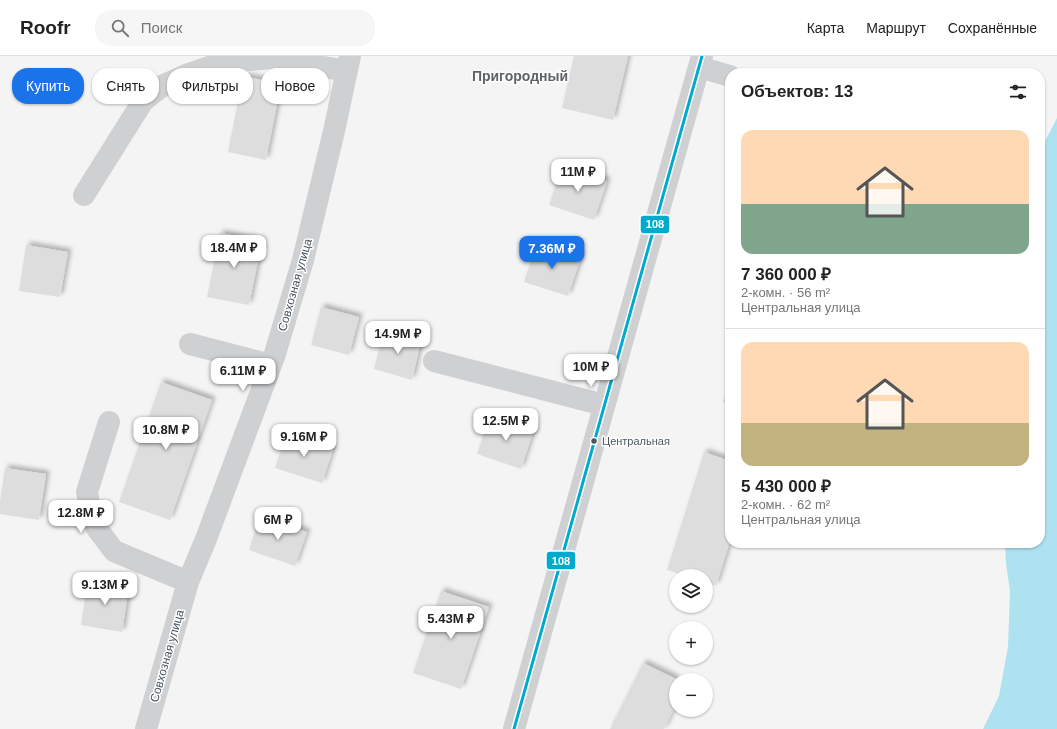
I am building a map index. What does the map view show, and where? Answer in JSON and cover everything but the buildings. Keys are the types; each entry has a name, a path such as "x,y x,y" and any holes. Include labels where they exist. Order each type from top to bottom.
{"street":[{"name":"Совхозная улица","path":"84,195 143,102 162,86 186,75 212,66 239,60 271,58 349,64 303,260 270,366 206,539 188,582 146,729"},
{"path":"514,729 700,62 725,74"},
{"path":"190,344 270,366"},
{"path":"434,361 604,405"},
{"path":"109,422 87,492 96,527 114,551 188,582"}],"water":[{"path":"1057,118 1057,729 983,729 999,696 1008,647 1010,591 1005,548 1045,548 1045,141"}],"transit line":[{"name":"108","path":"514,729 702,56"}],"place":[{"name":"Центральная","path":"594,441"}],"district":[{"name":"Пригородный","path":"520,76"}]}
